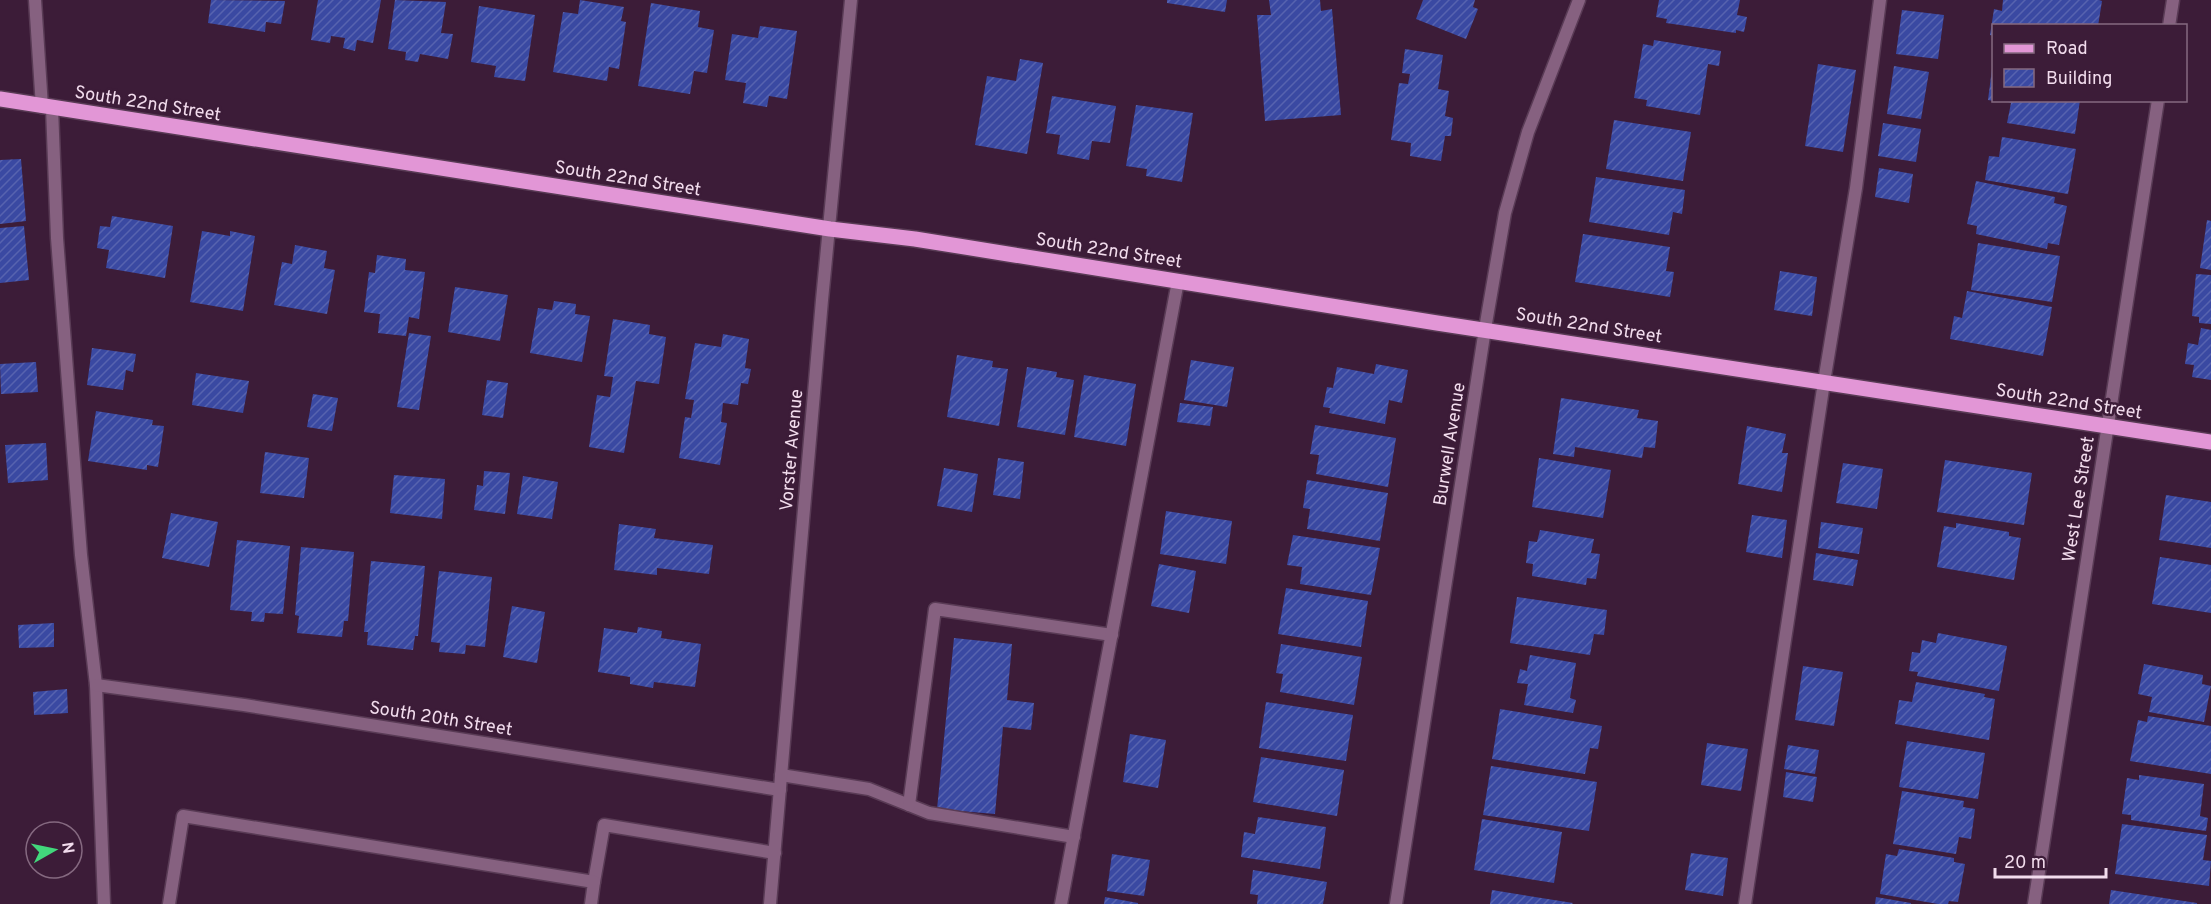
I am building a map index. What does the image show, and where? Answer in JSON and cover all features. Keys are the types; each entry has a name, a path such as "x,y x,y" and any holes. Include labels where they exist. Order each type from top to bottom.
{"main road":[{"name":"South 22nd Street","path":"0,99 830,229 915,239 2211,442"}],"street":[{"path":"35,0 47,107 81,555 96,685 104,904"},
{"name":"Vorster Avenue","path":"770,904 851,0"},
{"name":"Burwell Avenue","path":"1396,904 1505,213 1528,132 1579,0"},
{"path":"1745,904 1824,382 1856,188 1881,0"},
{"path":"2169,24 2173,0"},
{"name":"West Lee Street","path":"2034,904 2158,102"},
{"path":"1061,904 1178,281"},
{"path":"909,805 936,609 1112,635"},
{"name":"South 20th Street","path":"96,685 244,705 780,790"},
{"path":"781,776 869,789 929,813 1074,837"},
{"path":"169,904 183,816 594,882"},
{"path":"591,904 604,825 775,853"}],"building":[{"path":"211,0 285,1 281,24 266,22 265,32 208,23"},
{"path":"318,0 381,0 373,43 357,40 355,51 343,48 345,38 331,36 330,43 311,40"},
{"path":"395,0 446,2 441,33 453,34 448,59 420,54 418,62 405,60 406,52 388,49"},
{"path":"580,0 624,7 621,21 626,22 619,69 609,67 607,81 553,72 563,12 578,14"},
{"path":"1167,0 1227,0 1225,12 1167,3"},
{"path":"1269,0 1320,0 1321,11 1332,9 1341,115 1265,121 1257,15 1271,15"},
{"path":"1423,0 1475,0 1473,7 1478,9 1466,39 1416,19"},
{"path":"1659,0 1740,0 1737,15 1747,17 1744,32 1736,30 1736,33 1666,23 1667,19 1656,17"},
{"path":"2003,0 2102,1 2098,24 1992,24 1992,36 1990,35 1994,9 2002,11"},
{"path":"651,3 700,11 698,27 714,30 707,73 694,71 690,94 638,86"},
{"path":"479,6 535,15 525,81 494,77 496,66 471,62"},
{"path":"1902,10 1944,15 1938,59 1896,54"},
{"path":"760,26 797,31 787,99 769,96 767,107 743,103 746,83 725,80 732,34 758,38"},
{"path":"1654,40 1721,51 1719,66 1708,64 1700,115 1646,106 1647,100 1634,98 1643,44 1653,46"},
{"path":"1405,49 1443,55 1438,89 1449,91 1445,116 1453,118 1451,136 1445,136 1441,161 1410,156 1411,143 1391,140 1399,83 1408,84 1410,74 1402,73"},
{"path":"1020,59 1043,63 1027,154 975,145 987,76 1016,81"},
{"path":"1818,64 1856,70 1843,152 1805,146"},
{"path":"1894,66 1929,72 1921,119 1887,114"},
{"path":"1992,69 1992,101 1988,100"},
{"path":"1052,96 1116,106 1110,143 1092,141 1089,160 1057,154 1060,135 1046,133"},
{"path":"2008,102 2080,102 2075,134 2007,123 2011,103"},
{"path":"1136,105 1193,113 1182,182 1146,176 1147,169 1126,166"},
{"path":"1614,120 1691,132 1683,181 1606,169"},
{"path":"1883,123 1921,129 1916,162 1878,156"},
{"path":"2002,137 2076,149 2068,194 1985,180 1989,156 1999,157"},
{"path":"21,159 26,221 0,224 0,160"},
{"path":"1879,168 1913,174 1909,203 1875,197"},
{"path":"1596,177 1685,190 1682,214 1673,212 1669,235 1589,222"},
{"path":"1976,181 2055,197 2054,203 2067,206 2059,245 2048,243 2047,249 1976,234 1977,226 1967,224"},
{"path":"112,216 173,226 165,278 106,268 109,250 97,248 100,226 110,227"},
{"path":"2207,220 2211,221 2211,270 2200,268"},
{"path":"24,226 29,280 0,283 0,228"},
{"path":"202,231 230,236 230,231 255,236 243,311 190,302"},
{"path":"1583,234 1670,247 1666,271 1674,272 1670,297 1575,282"},
{"path":"1978,243 2060,256 2052,302 1971,290"},
{"path":"295,245 327,251 324,268 335,270 327,314 274,305 282,262 292,264"},
{"path":"377,255 406,259 405,270 425,272 419,319 409,317 406,336 378,333 380,314 364,312 369,272 375,273"},
{"path":"1780,271 1817,277 1812,316 1774,310"},
{"path":"2196,274 2211,275 2211,324 2199,323 2199,317 2192,316"},
{"path":"455,287 508,295 500,341 448,332"},
{"path":"1967,291 2052,307 2043,356 1950,339 1954,316 1962,318"},
{"path":"554,301 576,304 575,314 590,316 582,362 530,353 538,308 552,310"},
{"path":"613,319 650,325 649,334 666,337 659,384 636,381 624,453 589,447 597,395 610,397 613,377 604,376"},
{"path":"2201,328 2211,330 2211,380 2192,377 2194,365 2185,364 2188,343 2198,345"},
{"path":"409,333 431,336 419,410 397,407"},
{"path":"723,334 749,339 745,368 751,369 748,384 741,383 738,405 723,403 721,422 727,423 720,465 679,458 685,417 691,418 694,400 685,399 695,343 721,347"},
{"path":"92,348 136,354 133,372 126,370 123,390 87,385"},
{"path":"957,355 993,361 992,367 1008,369 999,426 947,417"},
{"path":"1191,360 1234,367 1227,407 1184,400"},
{"path":"36,362 38,392 1,394 0,364"},
{"path":"1376,364 1408,370 1402,403 1389,400 1385,424 1329,413 1330,408 1323,407 1327,387 1333,388 1337,367 1374,374"},
{"path":"1027,367 1057,372 1056,377 1074,380 1065,435 1017,427"},
{"path":"196,373 249,381 243,413 192,405"},
{"path":"1084,375 1136,384 1126,446 1074,437"},
{"path":"487,380 508,383 503,418 482,415"},
{"path":"313,394 338,398 332,431 307,427"},
{"path":"1561,398 1639,410 1637,418 1658,421 1655,448 1644,447 1642,458 1575,447 1574,457 1553,454"},
{"path":"1180,403 1213,407 1210,426 1177,422"},
{"path":"96,411 153,420 152,425 164,426 158,467 147,465 147,470 88,461"},
{"path":"1315,425 1396,438 1388,487 1316,474 1319,455 1310,454"},
{"path":"1747,426 1786,434 1782,453 1788,453 1782,492 1738,484"},
{"path":"46,443 48,480 8,483 5,445"},
{"path":"265,452 309,458 304,498 260,493"},
{"path":"998,458 1024,462 1020,499 993,495"},
{"path":"1539,458 1611,470 1603,518 1532,507"},
{"path":"1945,460 2032,473 2024,525 1937,512"},
{"path":"1843,463 1883,469 1877,509 1836,503"},
{"path":"944,468 978,474 972,512 937,506"},
{"path":"484,471 510,473 505,514 474,510 477,485 483,486"},
{"path":"394,475 445,479 442,519 390,513"},
{"path":"523,476 558,482 552,519 517,514"},
{"path":"1307,480 1388,493 1380,541 1307,529 1310,509 1303,508"},
{"path":"2166,495 2211,502 2211,548 2159,540"},
{"path":"1166,511 1232,521 1226,564 1160,554"},
{"path":"171,513 218,522 209,567 162,558"},
{"path":"1752,515 1787,520 1782,558 1746,552"},
{"path":"1821,522 1863,528 1859,554 1818,548"},
{"path":"1956,523 2009,532 2009,536 2021,538 2014,580 1937,567 1944,526 1956,528"},
{"path":"619,524 656,529 654,538 713,545 709,574 657,568 657,575 614,570"},
{"path":"1540,530 1594,539 1591,553 1600,554 1596,579 1587,578 1586,585 1532,576 1533,564 1526,563 1529,541 1537,542"},
{"path":"1293,535 1380,548 1371,595 1300,584 1302,567 1287,565"},
{"path":"237,540 290,546 283,614 265,613 264,622 251,621 252,612 230,610"},
{"path":"301,547 354,552 348,621 344,621 342,637 297,633 299,616 295,615"},
{"path":"1816,553 1858,560 1853,586 1813,580"},
{"path":"2160,557 2211,565 2211,613 2152,604"},
{"path":"371,561 425,566 418,636 415,636 413,650 367,645 368,632 364,632"},
{"path":"1159,564 1196,571 1189,613 1151,606"},
{"path":"439,571 492,577 485,647 466,645 465,654 439,652 440,643 431,642"},
{"path":"1286,588 1368,601 1361,647 1278,634"},
{"path":"1517,597 1607,610 1604,635 1594,634 1590,655 1510,643"},
{"path":"512,606 545,612 537,663 503,657"},
{"path":"54,623 54,647 19,648 18,625"},
{"path":"638,627 662,631 661,638 701,644 695,687 654,682 653,688 630,684 630,677 598,672 604,628 637,633"},
{"path":"1938,633 2007,646 1999,691 1917,676 1918,672 1909,671 1912,652 1920,653 1922,640 1936,643"},
{"path":"954,638 1012,644 1007,700 1034,703 1031,730 1003,727 995,814 937,809"},
{"path":"1281,644 1362,657 1354,705 1280,692 1283,674 1276,673"},
{"path":"1530,655 1576,663 1570,698 1576,700 1573,713 1524,705 1528,684 1517,683 1520,669 1527,671"},
{"path":"2144,664 2203,675 2202,684 2211,686 2204,722 2149,712 2152,697 2138,694"},
{"path":"1803,666 1843,672 1834,726 1795,720"},
{"path":"1916,682 1985,694 1984,697 1995,699 1989,740 1895,724 1899,700 1912,702"},
{"path":"67,689 68,713 34,715 33,692"},
{"path":"1266,702 1353,715 1346,761 1259,748"},
{"path":"1500,709 1602,726 1598,749 1590,748 1585,774 1492,759"},
{"path":"2148,716 2211,726 2211,774 2130,761 2138,720 2147,722"},
{"path":"1130,734 1166,740 1158,788 1123,782"},
{"path":"1907,741 1985,753 1978,799 1899,787"},
{"path":"1707,743 1748,749 1741,791 1701,785"},
{"path":"1788,745 1819,750 1815,774 1784,769"},
{"path":"1261,757 1344,770 1337,816 1253,802"},
{"path":"1491,766 1597,782 1589,831 1483,815"},
{"path":"1786,772 1817,777 1813,802 1783,797"},
{"path":"2139,775 2204,784 2200,816 2208,818 2206,831 2131,820 2131,815 2122,814 2127,778 2139,780"},
{"path":"1902,791 1964,801 1963,807 1975,809 1971,839 1959,837 1956,854 1893,844"},
{"path":"1258,817 1326,827 1320,869 1241,857 1244,832 1255,834"},
{"path":"1482,819 1562,832 1554,883 1474,870"},
{"path":"2122,824 2207,835 2203,860 2211,861 2209,886 2115,874"},
{"path":"1899,849 1954,858 1954,862 1965,864 1958,902 1949,901 1948,904 1938,904 1880,894 1886,854 1897,856"},
{"path":"1691,853 1728,858 1723,896 1685,890"},
{"path":"1112,854 1150,860 1144,896 1107,891"},
{"path":"1253,870 1327,882 1323,904 1257,904 1258,895 1250,894"},
{"path":"1492,890 1573,903 1490,904"},
{"path":"2111,890 2197,903 2197,904 2109,904"},
{"path":"1105,897 1138,903 1138,904 1104,904"},
{"path":"1876,897 1911,903 1911,904 1875,904"}]}
